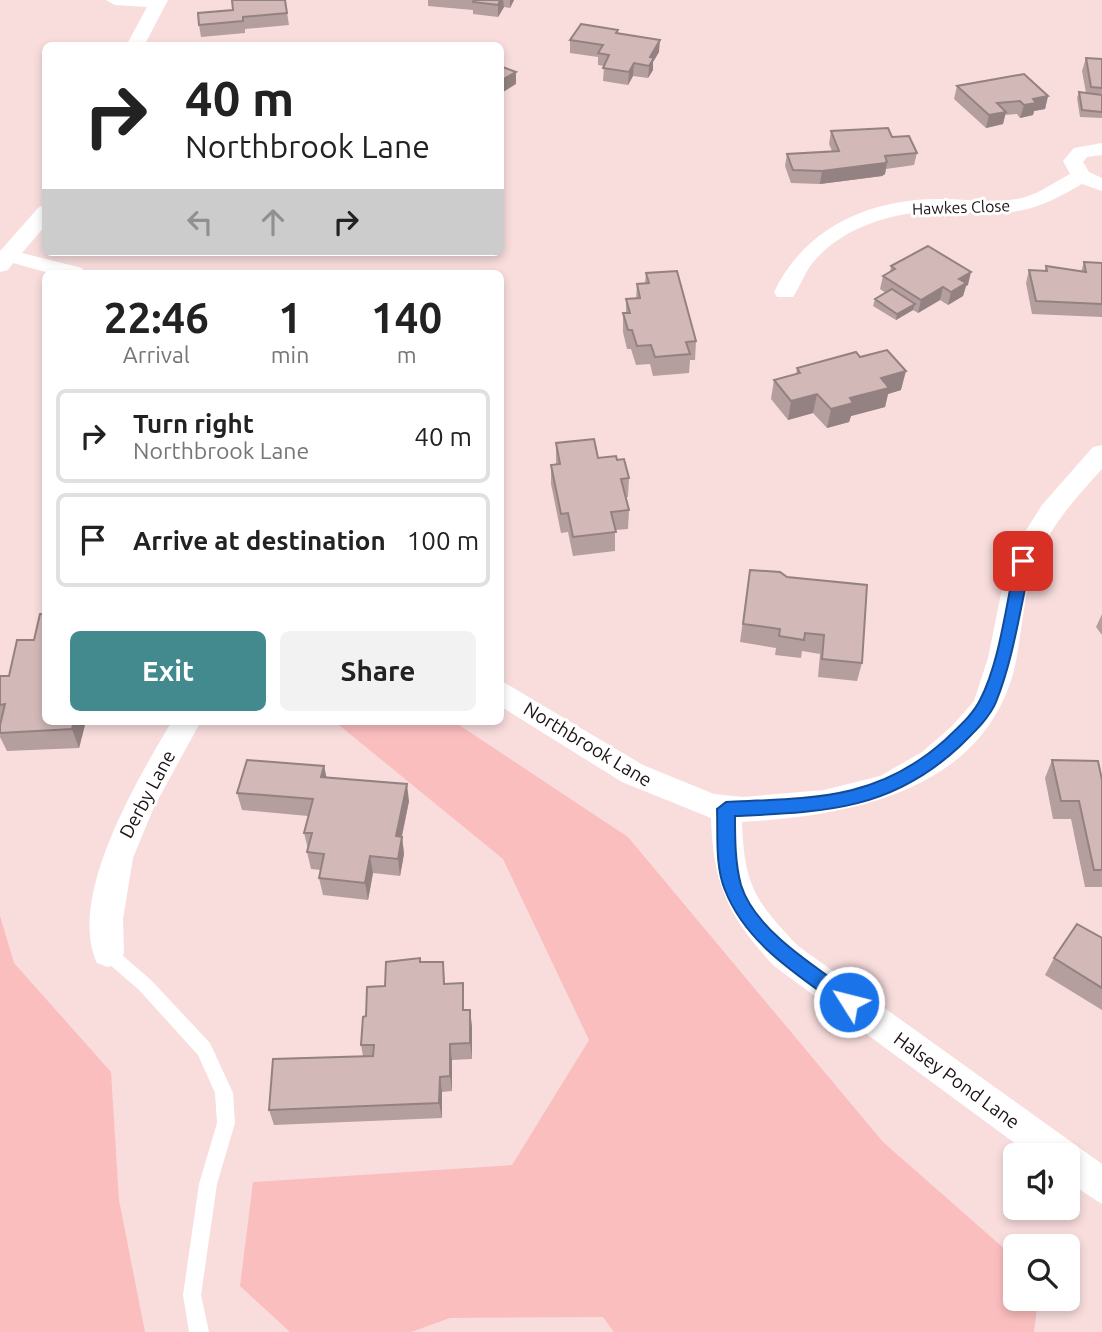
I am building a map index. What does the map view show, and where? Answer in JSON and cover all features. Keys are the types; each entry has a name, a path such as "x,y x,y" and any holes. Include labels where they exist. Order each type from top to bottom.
{"street":[{"path":"115,0 158,1 137,42"},
{"path":"1102,149 1081,152 1075,157 1074,169 1081,176 1102,185"},
{"name":"Hawkes Close","path":"785,292 791,274 814,247 838,231 876,215 931,205 1016,205 1031,202 1081,176"},
{"path":"42,216 5,260 58,270"},
{"name":"Northbrook Lane","path":"504,693 633,774 679,794 726,809 822,805 864,797 902,780 937,757 968,728 987,703 999,667 1017,579 1029,544 1052,507 1102,453"},
{"name":"Derby Lane","path":"108,953 105,919 119,845 185,725"},
{"name":"Halsey Pond Lane","path":"726,809 727,852 733,888 751,920 786,956 1043,1143"},
{"path":"1080,1170 1102,1186"}],"lane":[{"path":"108,953 145,985 205,1049 224,1093 226,1123 208,1184 192,1295 200,1332"}],"shaded area":[{"path":"339,725 459,725 628,837 883,1142 1003,1247 1003,1311 1037,1311 1034,1332 614,1332 603,1317 450,1318 411,1332 290,1332 240,1286 253,1182 512,1165 589,1040 503,859"},
{"path":"0,916 14,963 111,1072 119,1200 145,1332 0,1332"}],"building":[{"path":"232,0 285,0 287,13 199,25 198,13 233,10"},
{"path":"500,0 498,5 473,2"},
{"path":"581,24 660,40 650,57 654,58 649,66 634,63 629,72 603,68 609,55 598,53 603,45 570,40"},
{"path":"1086,58 1102,59 1102,88 1091,87"},
{"path":"504,68 516,72 504,79"},
{"path":"1024,74 1048,96 1033,99 1036,103 1024,105 1020,101 997,103 1006,112 989,115 957,86"},
{"path":"1079,92 1102,95 1102,112 1082,110"},
{"path":"888,128 892,137 909,136 917,153 885,156 885,163 822,171 793,170 787,154 839,151 831,131"},
{"path":"928,246 971,272 959,279 966,283 951,292 943,287 921,300 883,276 895,269 891,266"},
{"path":"1084,262 1102,263 1102,304 1036,301 1029,270 1047,271 1046,266 1086,272"},
{"path":"677,271 696,341 686,342 690,354 655,357 651,345 637,346 632,330 628,330 623,313 630,313 626,299 640,298 637,284 649,283 646,273"},
{"path":"892,289 915,304 897,314 875,299"},
{"path":"887,350 906,371 881,378 889,388 850,398 853,403 831,409 817,394 791,401 774,380 800,373 797,368 856,352 860,357"},
{"path":"594,439 598,458 616,456 617,460 624,459 629,478 621,479 629,510 611,512 616,532 573,537 568,513 561,514 551,465 560,464 556,443"},
{"path":"750,570 780,572 787,577 867,585 862,663 822,659 824,635 805,633 804,640 779,636 780,629 743,624"},
{"path":"42,614 42,725 73,725 72,729 0,733 5,704 0,705 0,676 9,676 17,640 34,640"},
{"path":"247,760 324,766 321,777 407,784 396,836 402,837 398,859 370,856 365,883 319,878 324,854 307,852 312,833 304,833 313,799 237,793"},
{"path":"1052,760 1098,761 1102,780 1102,870 1094,870 1079,801 1061,801"},
{"path":"1077,924 1102,938 1102,988 1054,958"},
{"path":"420,958 420,962 443,962 444,984 463,983 463,1010 470,1010 470,1043 450,1044 450,1076 440,1077 439,1103 269,1110 273,1059 373,1056 374,1045 361,1045 367,987 385,986 386,962"}],"route":[{"path":"849,1002 786,956 751,920 733,888 727,852 726,809 822,805 864,797 902,780 937,757 968,728 987,703 999,667 1023,561"}]}
